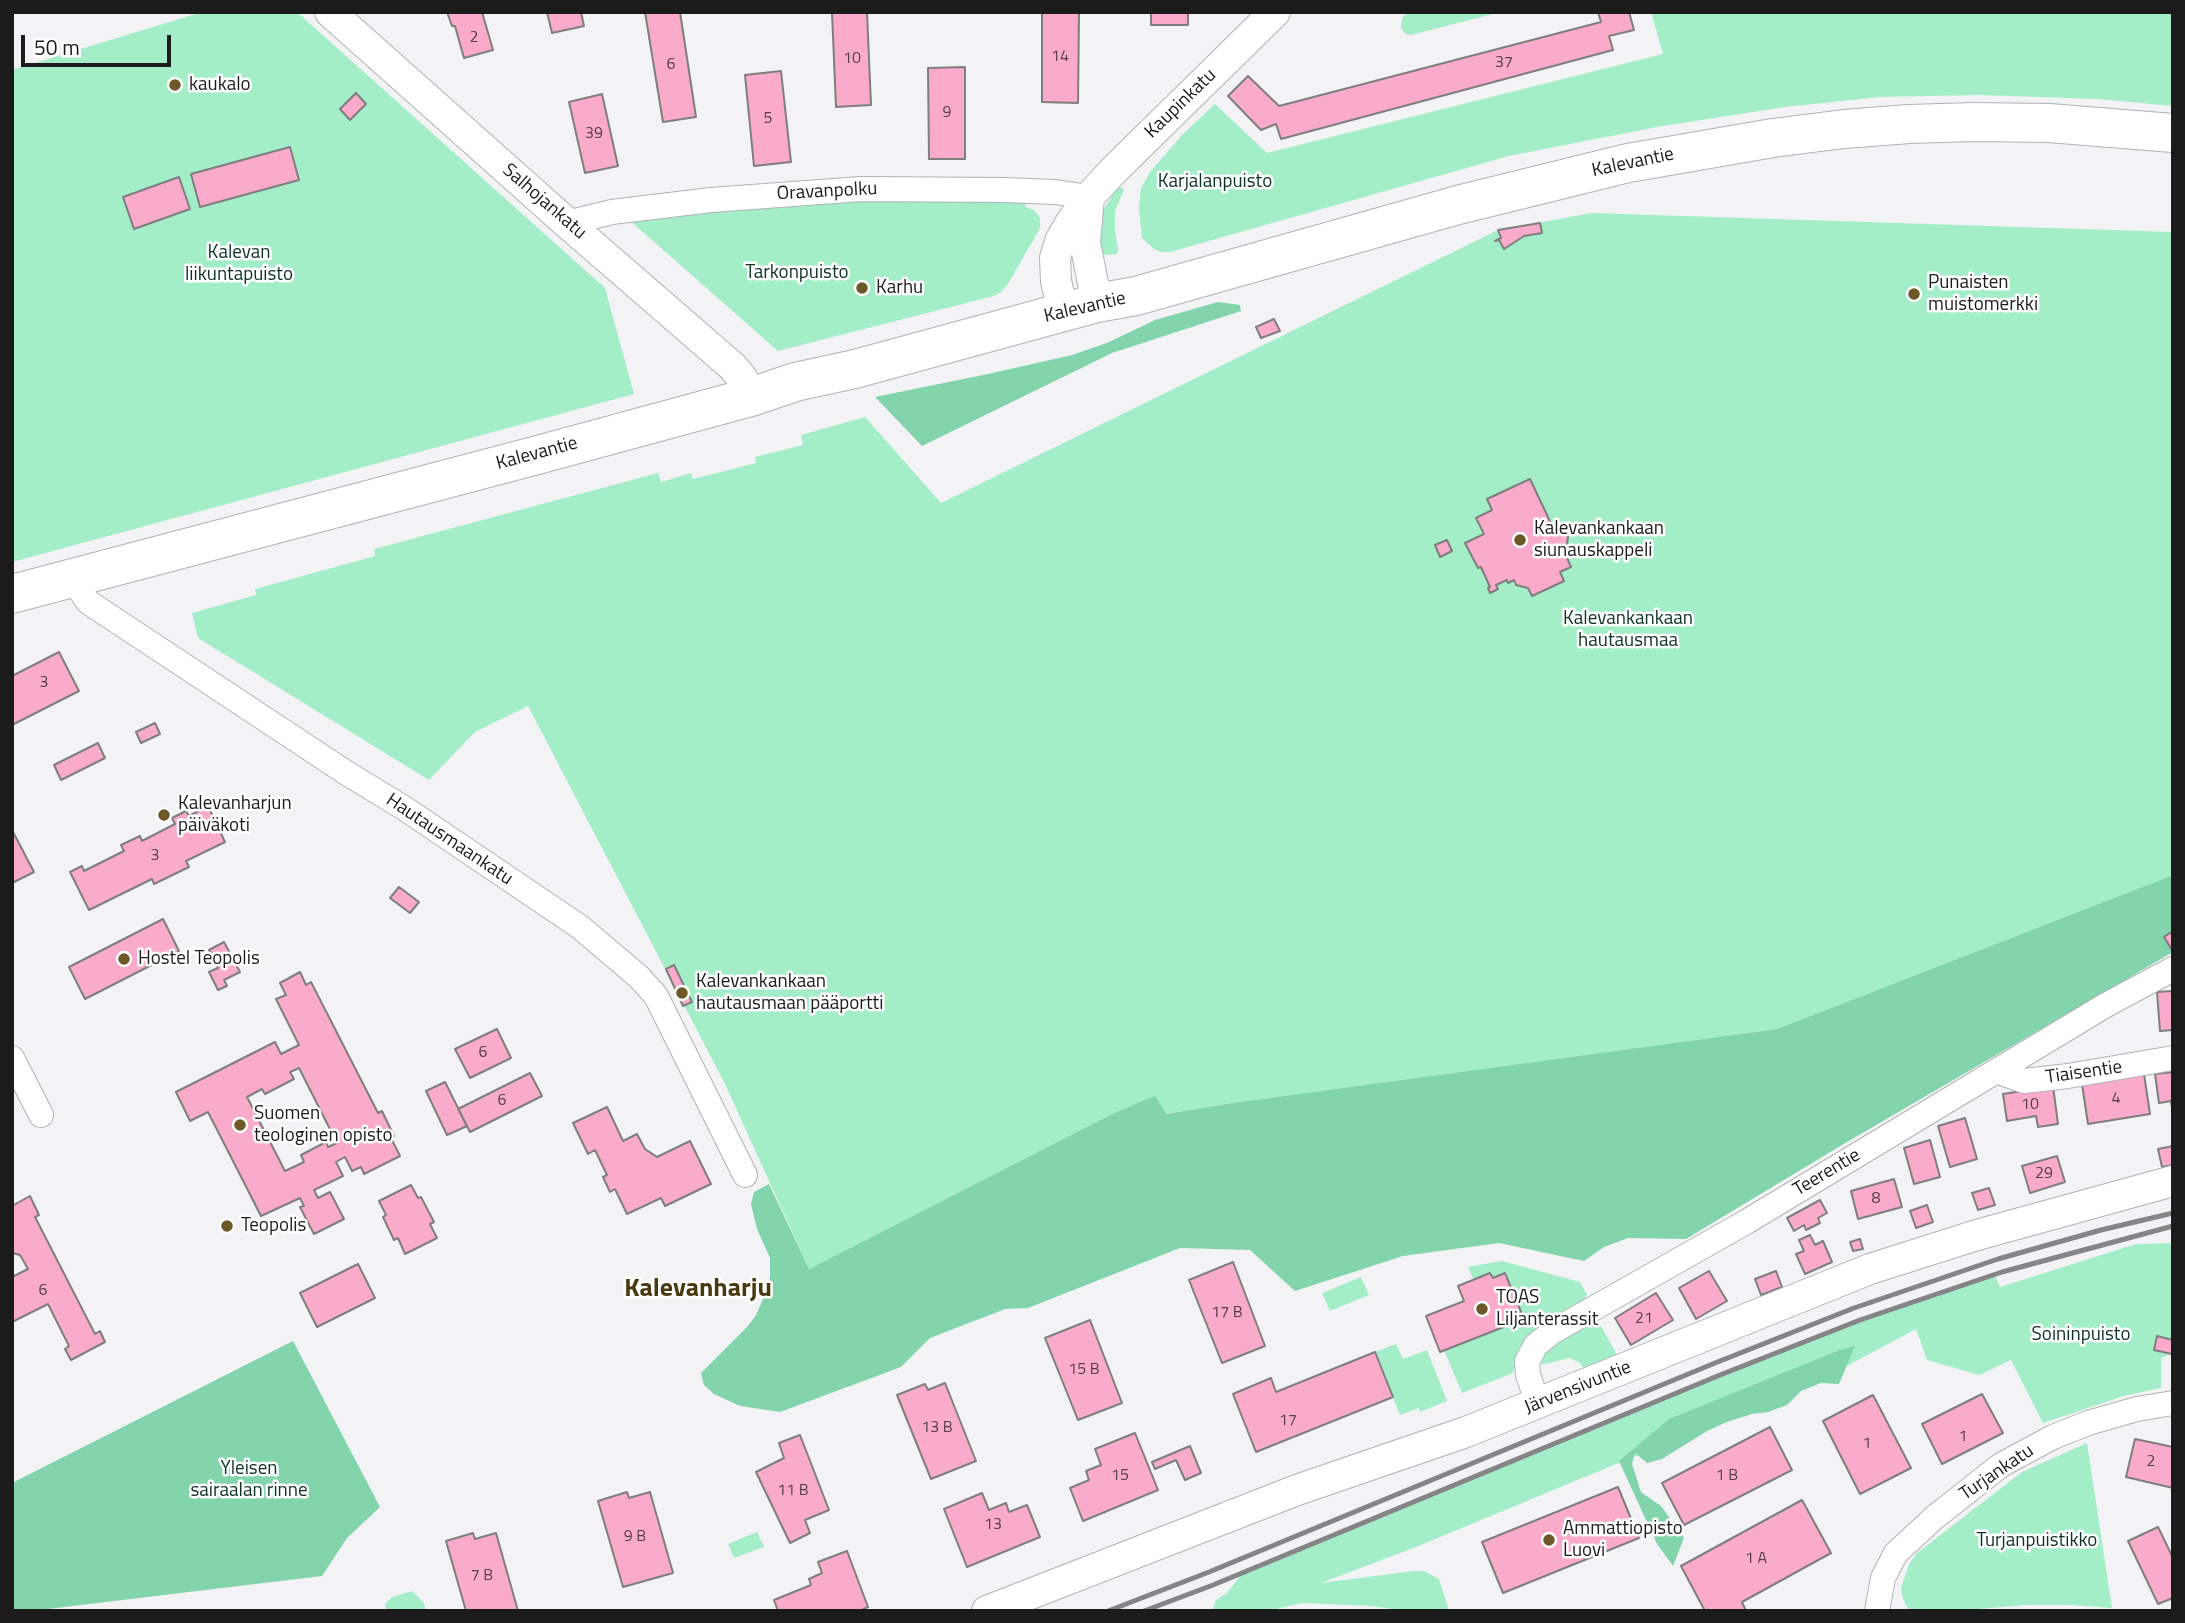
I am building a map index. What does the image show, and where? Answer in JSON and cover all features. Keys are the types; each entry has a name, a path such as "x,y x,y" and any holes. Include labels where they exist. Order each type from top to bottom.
{"main road":[{"name":"Kalevantie","path":"12,594 751,397 795,382 1136,296 1420,215 1629,163 1725,145 1844,129 1944,123 2049,123 2173,133"}],"street":[{"name":"Salhojankatu","path":"330,12 733,367 751,397"},
{"name":"Kaupinkatu","path":"1089,197 1121,162 1275,12"},
{"name":"Oravanpolku","path":"567,223 612,212 711,200 861,189 1004,190 1055,192 1089,197"},
{"path":"1080,308 1089,197"},
{"name":"Hautausmaankatu","path":"75,578 88,602 404,808 580,927 620,960 656,996 745,1175"},
{"name":"Teerentie","path":"1538,1404 1528,1374 1527,1361 1536,1345 1552,1332 1746,1222 2106,1005 2169,973"},
{"path":"12,1058 41,1115"},
{"name":"Tiaisentie","path":"1996,1071 2024,1081 2173,1058"},
{"name":"Järvensivuntie","path":"987,1611 1297,1490 1430,1446 1870,1269 1987,1232 2173,1181"},
{"name":"Turjankatu","path":"1877,1611 1883,1578 1896,1553 1935,1517 2001,1465 2088,1423 2137,1409 2173,1403"}],"green space":[{"name":"Kalevan liikuntapuisto","path":"202,12 297,12 605,288 634,394 12,562 12,70"},
{"path":"1409,12 1501,12 1411,35 1401,29 1402,18"},
{"name":"Karjalanpuisto","path":"1651,12 2173,12 2173,106 2098,99 1979,95 1880,97 1785,107 1657,127 1509,156 1170,252 1155,250 1142,238 1139,208 1141,188 1150,172 1182,135 1215,104 1267,153 1663,54"},
{"path":"1121,187 1124,190 1115,211 1117,254 1105,255 1094,246 1099,217 1115,191"},
{"name":"Tarkonpuisto","path":"867,196 1024,200 1026,207 1034,210 1040,218 1040,228 1008,284 994,296 778,351 628,219"},
{"name":"Kalevankankaan hautausmaa","path":"1592,213 2173,232 2173,875 1777,1029 1165,1114 1160,1106 1112,1114 809,1269 725,1084 528,706 475,732 429,780 198,638 192,613 256,595 255,589 375,556 374,549 658,473 661,482 691,473 693,479 756,463 755,457 803,445 801,435 865,417 941,503 1498,230"},
{"path":"1218,302 1240,305 1241,311 1112,353 922,446 875,397 1072,355 1107,343 1155,320"},
{"path":"2173,875 2173,952 1686,1239 1628,1238 1604,1247 1584,1261 1499,1243 1403,1256 1295,1291 1250,1250 1180,1248 1028,1308 1005,1309 930,1338 901,1367 780,1412 740,1406 714,1394 704,1385 701,1373 748,1326 766,1292 770,1277 770,1258 757,1229 751,1204 754,1192 769,1184 809,1269 1112,1114 1155,1096 1166,1114 1777,1029"},
{"name":"Soininpuisto","path":"2173,1243 2173,1353 2161,1358 2161,1388 2124,1396 2043,1423 2011,1360 1979,1375 1927,1360 1916,1329 1828,1376 1416,1547 1321,1583 1424,1571 1439,1579 1449,1611 1406,1611 1371,1606 1302,1603 1267,1611 1212,1611 1216,1600 1227,1593 1245,1570 1824,1335 1994,1274 2000,1287 2136,1244"},
{"path":"1502,1261 1580,1282 1587,1295 1584,1300 1537,1327 1520,1347 1513,1373 1462,1393 1444,1350 1523,1319 1506,1273 1493,1278 1490,1273 1473,1279 1468,1267"},
{"path":"1361,1277 1369,1295 1330,1311 1322,1293"},
{"path":"1597,1319 1620,1360 1587,1373 1579,1362 1569,1358 1541,1365 1545,1352"},
{"name":"Yleisen sairaalan rinne","path":"293,1341 380,1507 347,1538 322,1576 31,1611 12,1611 12,1483"},
{"path":"1396,1344 1403,1359 1427,1350 1447,1401 1420,1412 1419,1408 1400,1415 1375,1352"},
{"path":"1855,1346 1839,1384 1821,1383 1801,1391 1787,1405 1727,1422 1662,1459 1647,1463 1635,1453 1632,1464 1641,1492 1661,1506 1684,1538 1673,1566 1657,1544 1619,1461 1669,1419"},
{"name":"Turjanpuistikko","path":"2087,1443 2112,1608 2027,1605 1954,1611 1911,1611 1907,1607 1901,1588 1909,1564 1917,1553 2022,1472"},
{"path":"757,1532 764,1547 734,1558 728,1544"},
{"path":"412,1591 424,1603 426,1611 387,1611 385,1604 392,1597"}],"building":[{"path":"447,12 482,12 493,50 464,58 455,26 452,26"},
{"path":"547,12 581,12 584,26 552,33"},
{"path":"645,12 680,12 696,117 663,122"},
{"path":"832,12 867,12 871,105 836,107"},
{"path":"1042,12 1079,12 1078,103 1042,102"},
{"path":"1151,12 1188,12 1188,25 1151,25"},
{"path":"1598,12 1629,12 1634,30 1609,36 1613,50 1281,139 1276,124 1261,130 1228,96 1248,76 1279,106 1601,22"},
{"path":"965,67 965,159 929,159 928,68"},
{"path":"781,71 791,162 754,166 745,75"},
{"path":"356,93 366,104 350,120 340,109"},
{"path":"602,94 618,166 585,173 569,102"},
{"path":"290,147 299,180 200,207 191,174"},
{"path":"179,177 190,209 134,229 123,197"},
{"path":"1540,223 1542,233 1524,236 1504,249 1499,240 1495,241 1501,238 1498,230"},
{"path":"1274,319 1280,331 1261,338 1256,327"},
{"name":"Kalevankankaan siunauskappeli","path":"1530,479 1555,532 1568,537 1564,551 1571,567 1560,572 1564,581 1532,596 1528,588 1516,585 1514,580 1496,585 1498,589 1490,593 1481,567 1478,568 1465,543 1484,534 1476,518 1492,510 1487,499"},
{"path":"1447,540 1452,551 1440,557 1435,545"},
{"path":"59,652 79,691 12,725 12,676"},
{"path":"155,723 160,734 141,743 136,732"},
{"path":"98,743 105,758 61,780 54,765"},
{"path":"208,806 225,842 186,861 189,867 154,884 152,879 89,910 70,872 82,866 84,871 124,851 121,845 140,836 142,841 175,824 172,818 186,811 189,816"},
{"path":"12,830 34,872 12,883"},
{"path":"399,887 419,902 410,913 390,898"},
{"name":"Hostel Teopolis","path":"163,919 179,951 85,999 69,967"},
{"path":"2173,931 2173,949 2172,950 2164,937"},
{"path":"224,942 240,972 224,980 227,986 218,990 209,972 218,968 209,950"},
{"name":"Kalevankankaan hautausmaan pääportti","path":"674,965 692,1002 683,1006 666,969"},
{"path":"300,972 306,985 311,982 378,1113 382,1111 400,1156 364,1174 361,1167 352,1171 345,1157 336,1162 343,1176 314,1190 318,1198 330,1192 344,1219 314,1234 300,1207 304,1206 300,1198 261,1216 208,1112 190,1121 176,1092 275,1042 281,1054 299,1045 276,999 286,995 280,983","holes":["299,1068 337,1143 328,1147 326,1142 301,1155 304,1162 285,1171 247,1097 262,1089 265,1094 294,1079 290,1072"]},
{"path":"2173,991 2173,1030 2160,1031 2157,992"},
{"path":"497,1029 511,1058 470,1078 455,1049"},
{"path":"2173,1072 2172,1108 2171,1101 2159,1103 2155,1074"},
{"path":"530,1073 542,1096 470,1132 458,1109"},
{"path":"2144,1074 2150,1114 2088,1124 2082,1084"},
{"path":"445,1082 467,1126 447,1135 426,1091"},
{"path":"2053,1086 2058,1124 2038,1127 2036,1116 2007,1121 2003,1094"},
{"path":"607,1107 623,1141 637,1134 645,1149 657,1157 690,1141 711,1184 665,1206 661,1198 627,1214 615,1189 610,1192 603,1177 607,1175 595,1150 588,1154 573,1123"},
{"path":"1965,1118 1977,1159 1950,1167 1938,1126"},
{"path":"1930,1140 1940,1177 1914,1184 1904,1148"},
{"path":"2173,1146 2173,1165 2162,1167 2158,1149"},
{"path":"2057,1156 2065,1182 2030,1193 2022,1166"},
{"path":"1894,1179 1902,1207 1858,1219 1851,1191"},
{"path":"411,1185 418,1198 421,1197 434,1222 430,1224 437,1238 405,1254 398,1238 394,1240 379,1201"},
{"path":"1989,1188 1995,1205 1978,1210 1972,1193"},
{"path":"30,1196 39,1215 35,1217 95,1334 100,1331 105,1342 71,1360 65,1349 69,1346 48,1304 12,1322 12,1277 28,1269 20,1255 12,1253 12,1206"},
{"path":"1820,1200 1827,1213 1818,1218 1820,1223 1806,1230 1804,1225 1794,1231 1787,1218"},
{"path":"1927,1205 1933,1222 1916,1228 1910,1211"},
{"path":"1810,1235 1815,1245 1823,1241 1832,1262 1805,1274 1796,1254 1804,1251 1799,1240"},
{"path":"1860,1239 1863,1249 1853,1251 1850,1242"},
{"path":"1233,1262 1265,1346 1222,1363 1189,1280"},
{"path":"358,1264 375,1298 317,1327 300,1293"},
{"path":"1709,1271 1727,1301 1696,1319 1679,1288"},
{"path":"1776,1271 1782,1287 1761,1295 1755,1279"},
{"name":"TOAS Liljanterassit","path":"1490,1273 1493,1278 1505,1273 1524,1319 1440,1352 1426,1316 1464,1301 1458,1286"},
{"path":"1656,1293 1673,1320 1631,1345 1615,1318"},
{"path":"1090,1320 1122,1403 1078,1420 1045,1338"},
{"path":"2157,1336 2173,1340 2172,1354 2154,1350"},
{"path":"1375,1352 1393,1397 1256,1452 1233,1394 1271,1378 1276,1392"},
{"path":"945,1383 976,1461 931,1479 897,1395 925,1384 928,1390"},
{"path":"1982,1394 2003,1433 1942,1464 1922,1424"},
{"path":"1873,1395 1911,1468 1860,1494 1823,1421"},
{"path":"1770,1427 1792,1470 1684,1525 1662,1483"},
{"path":"1135,1433 1158,1490 1083,1521 1070,1488 1089,1480 1086,1471 1101,1465 1095,1449"},
{"path":"800,1435 829,1510 805,1520 810,1533 790,1543 756,1472 784,1458 779,1443"},
{"path":"2135,1439 2173,1447 2173,1488 2126,1477"},
{"path":"1190,1446 1201,1473 1185,1480 1176,1460 1155,1469 1152,1462"},
{"path":"1618,1487 1639,1538 1503,1593 1482,1542"},
{"path":"627,1492 629,1498 650,1492 673,1573 623,1587 598,1501"},
{"path":"982,1493 989,1510 1006,1503 1009,1512 1027,1505 1040,1537 967,1567 944,1509"},
{"path":"1802,1500 1831,1553 1742,1602 1746,1611 1705,1611 1681,1566"},
{"path":"2158,1527 2173,1558 2173,1598 2158,1604 2128,1541"},
{"path":"473,1533 475,1539 496,1533 518,1611 466,1611 446,1541"},
{"path":"847,1551 868,1607 859,1611 778,1611 774,1600 811,1585 809,1579 822,1573 818,1562"}],"railway":[{"path":"1108,1611 1854,1308 1998,1259 2173,1213"},
{"path":"1144,1611 1860,1320 2002,1272 2173,1226"}],"place":[{"name":"kaukalo","path":"175,85"},
{"name":"Karhu","path":"862,288"},
{"name":"Punaisten muistomerkki","path":"1914,294"},
{"name":"Kalevankankaan siunauskappeli","path":"1520,540"},
{"name":"Kalevanharjun päiväkoti","path":"164,815"},
{"name":"Hostel Teopolis","path":"124,959"},
{"name":"Kalevankankaan hautausmaan pääportti","path":"682,993"},
{"name":"Suomen teologinen opisto","path":"240,1125"},
{"name":"Teopolis","path":"227,1226"},
{"name":"TOAS Liljanterassit","path":"1482,1309"},
{"name":"Ammattiopisto Luovi","path":"1549,1540"}],"district":[{"name":"Kalevanharju","path":"698,1290"}]}
